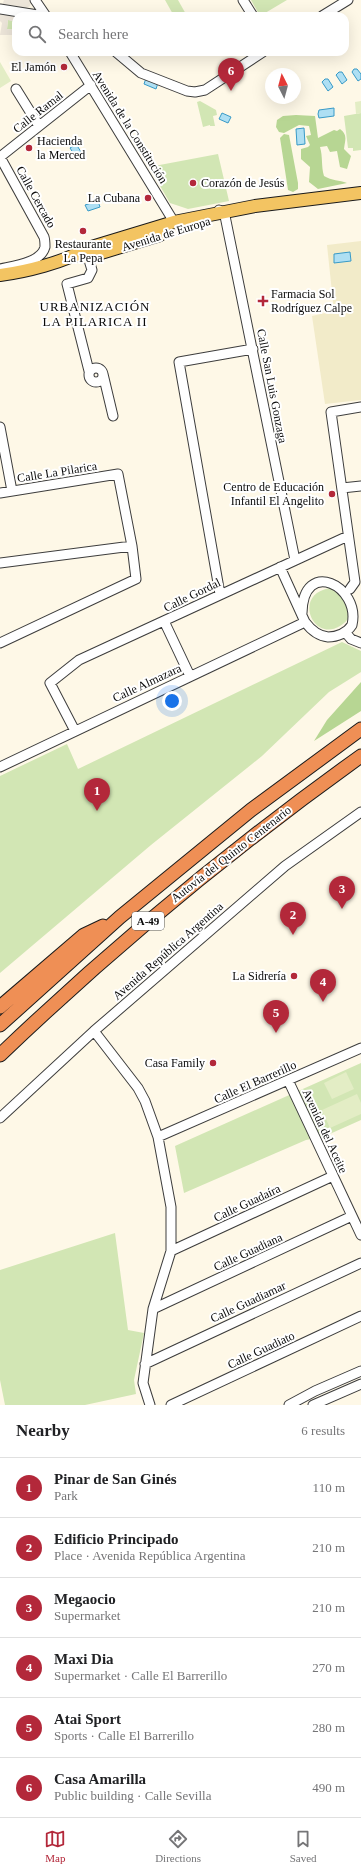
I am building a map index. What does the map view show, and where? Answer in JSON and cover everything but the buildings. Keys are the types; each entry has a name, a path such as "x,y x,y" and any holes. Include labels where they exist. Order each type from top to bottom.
{"highway":[{"name":"Autovía del Quinto Centenario","path":"0,1025 120,917 250,810 361,729"},
{"name":"Autovía del Quinto Centenario","path":"0,1055 54,1003 155,915 248,839 361,756"},
{"path":"0,1007 84,935 120,917"}],"main road":[{"path":"174,222 184,216 361,193"},
{"name":"Avenida de Europa","path":"0,275 14,273 75,255 85,249 174,222 224,212"},
{"name":"Avenida de Europa","path":"75,255 88,257 107,252 128,240 166,228 174,222"},
{"name":"Avenida de Europa","path":"0,280 14,273"}],"street":[{"path":"35,0 42,12"},
{"path":"243,0 250,12"},
{"path":"328,12 348,0"},
{"path":"0,9 19,12"},
{"name":"Avenida de la Constitución","path":"73,56 174,222"},
{"path":"121,56 141,73 187,91 195,92 205,90 257,56"},
{"name":"Calle Ramal","path":"0,157 91,85"},
{"path":"16,89 39,126"},
{"name":"Calle Cercado","path":"0,157 44,237 45,247 42,253 35,259 0,269"},
{"name":"Calle San Luis Gonzaga","path":"224,212 295,560"},
{"path":"88,257 92,270 88,278 67,284 88,371 88,377 92,381 97,382 102,380 103,374 113,416"},
{"path":"220,594 179,362 253,349"},
{"path":"280,567 305,622 311,630 327,637 337,636 346,632 354,623 358,612 355,582 331,412 361,407"},
{"path":"0,427 12,490"},
{"name":"Calle La Pilarica","path":"0,493 118,474 132,546"},
{"path":"342,488 361,486"},
{"name":"Calle Gordal","path":"75,731 50,682 79,660 348,536"},
{"path":"0,563 132,546 136,579 0,643"},
{"path":"302,613 302,604 305,596 310,589 317,584 334,582 343,584 355,593"},
{"path":"164,621 190,676"},
{"name":"Calle Almazara","path":"0,768 305,622"},
{"path":"346,632 351,639 361,644"},
{"name":"Avenida República Argentina","path":"0,1118 94,1031 285,866 361,812"},
{"path":"94,1031 138,1088 158,1137 171,1207 171,1251 153,1309 145,1364 143,1383 150,1405"},
{"name":"Calle El Barrerillo","path":"158,1137 361,1048"},
{"name":"Avenida del Aceite","path":"288,1080 361,1235"},
{"name":"Calle Guadaíra","path":"171,1251 333,1176"},
{"name":"Calle Guadiana","path":"153,1309 352,1216"},
{"name":"Calle Guadiamar","path":"145,1364 361,1263"},
{"name":"Calle Guadiato","path":"171,1405 361,1316"},
{"path":"289,1405 315,1391 361,1371"},
{"path":"314,1405 325,1403 361,1384"}],"shaded area":[{"path":"4,0 31,1 30,6 26,8 11,5 2,6"},
{"path":"0,12 12,15 12,21 8,20 7,29 12,30 12,35 0,35 2,23 0,21"},
{"path":"361,241 361,400 325,404 312,316 334,311 327,245"}],"green space":[{"path":"165,0 178,0 185,12 172,12"},
{"path":"251,0 287,0 267,12 258,12"},
{"path":"8,20 12,20 12,30 7,29"},
{"path":"0,62 11,81 0,88"},
{"path":"200,101 216,110 217,115 213,116 215,126 210,125 203,127 197,102"},
{"path":"361,101 361,113 356,114 355,102"},
{"path":"361,113 361,150 353,151 353,148 348,148 344,116"},
{"path":"283,116 315,116 318,138 334,130 337,131 340,129 343,131 345,138 344,149 351,156 347,169 340,167 337,151 330,152 327,146 320,147 324,176 347,183 318,189 309,182 310,167 301,159 301,149 310,145 306,136 311,135 309,126 299,125 284,133 279,132 276,127 277,120"},
{"path":"284,134 289,135 298,183 298,189 293,192 288,190 280,138"},
{"path":"218,154 229,201 188,209 170,203 149,167"},
{"path":"330,588 348,598 348,618 340,626 330,629 322,628 315,623 311,616 309,607 312,599 318,592"},
{"path":"342,642 361,651 361,672 329,692 262,756 151,845 0,973 0,776 67,744 78,769"},
{"path":"361,682 361,711 314,741 327,720"},
{"path":"361,1063 361,1120 323,1137 306,1140 184,1193 175,1146"},
{"path":"346,1072 354,1089 332,1099 324,1083"},
{"path":"357,1094 361,1103 361,1114 330,1128 322,1110"},
{"path":"115,1233 128,1330 144,1333 134,1380 136,1394 85,1405 5,1405 0,1380 0,1270"}],"water":[{"path":"354,69 357,69 361,74 361,79 358,81 352,72"},
{"path":"339,72 342,72 347,80 342,84 336,75"},
{"path":"146,78 158,83 156,89 144,84"},
{"path":"325,79 328,79 333,87 328,91 322,82"},
{"path":"334,108 334,116 319,118 319,110"},
{"path":"222,113 231,117 228,123 219,119"},
{"path":"304,128 305,144 297,145 296,129"},
{"path":"76,144 83,155 77,159 70,148"},
{"path":"98,201 100,207 88,211 85,205"},
{"path":"350,252 351,261 334,263 334,254"}],"place":[{"name":"El Jamón","path":"64,67"},
{"name":"Casa Amarilla","path":"231,91"},
{"name":"Hacienda la Merced","path":"29,148"},
{"name":"Corazón de Jesús","path":"193,183"},
{"name":"La Cubana","path":"148,198"},
{"name":"Restaurante La Pepa","path":"83,231"},
{"name":"Farmacia Sol Rodríguez Calpe","path":"263,301"},
{"name":"Centro de Educación Infantil El Angelito","path":"332,494"},
{"name":"Pinar de San Ginés","path":"97,811"},
{"name":"Megaocio","path":"342,909"},
{"name":"Edificio Principado","path":"293,935"},
{"name":"La Sidrería","path":"294,976"},
{"name":"Maxi Dia","path":"323,1002"},
{"name":"Atai Sport","path":"276,1033"},
{"name":"Casa Family","path":"213,1063"}],"district":[{"name":"URBANIZACIÓN LA PILARICA II","path":"95,314"}]}
